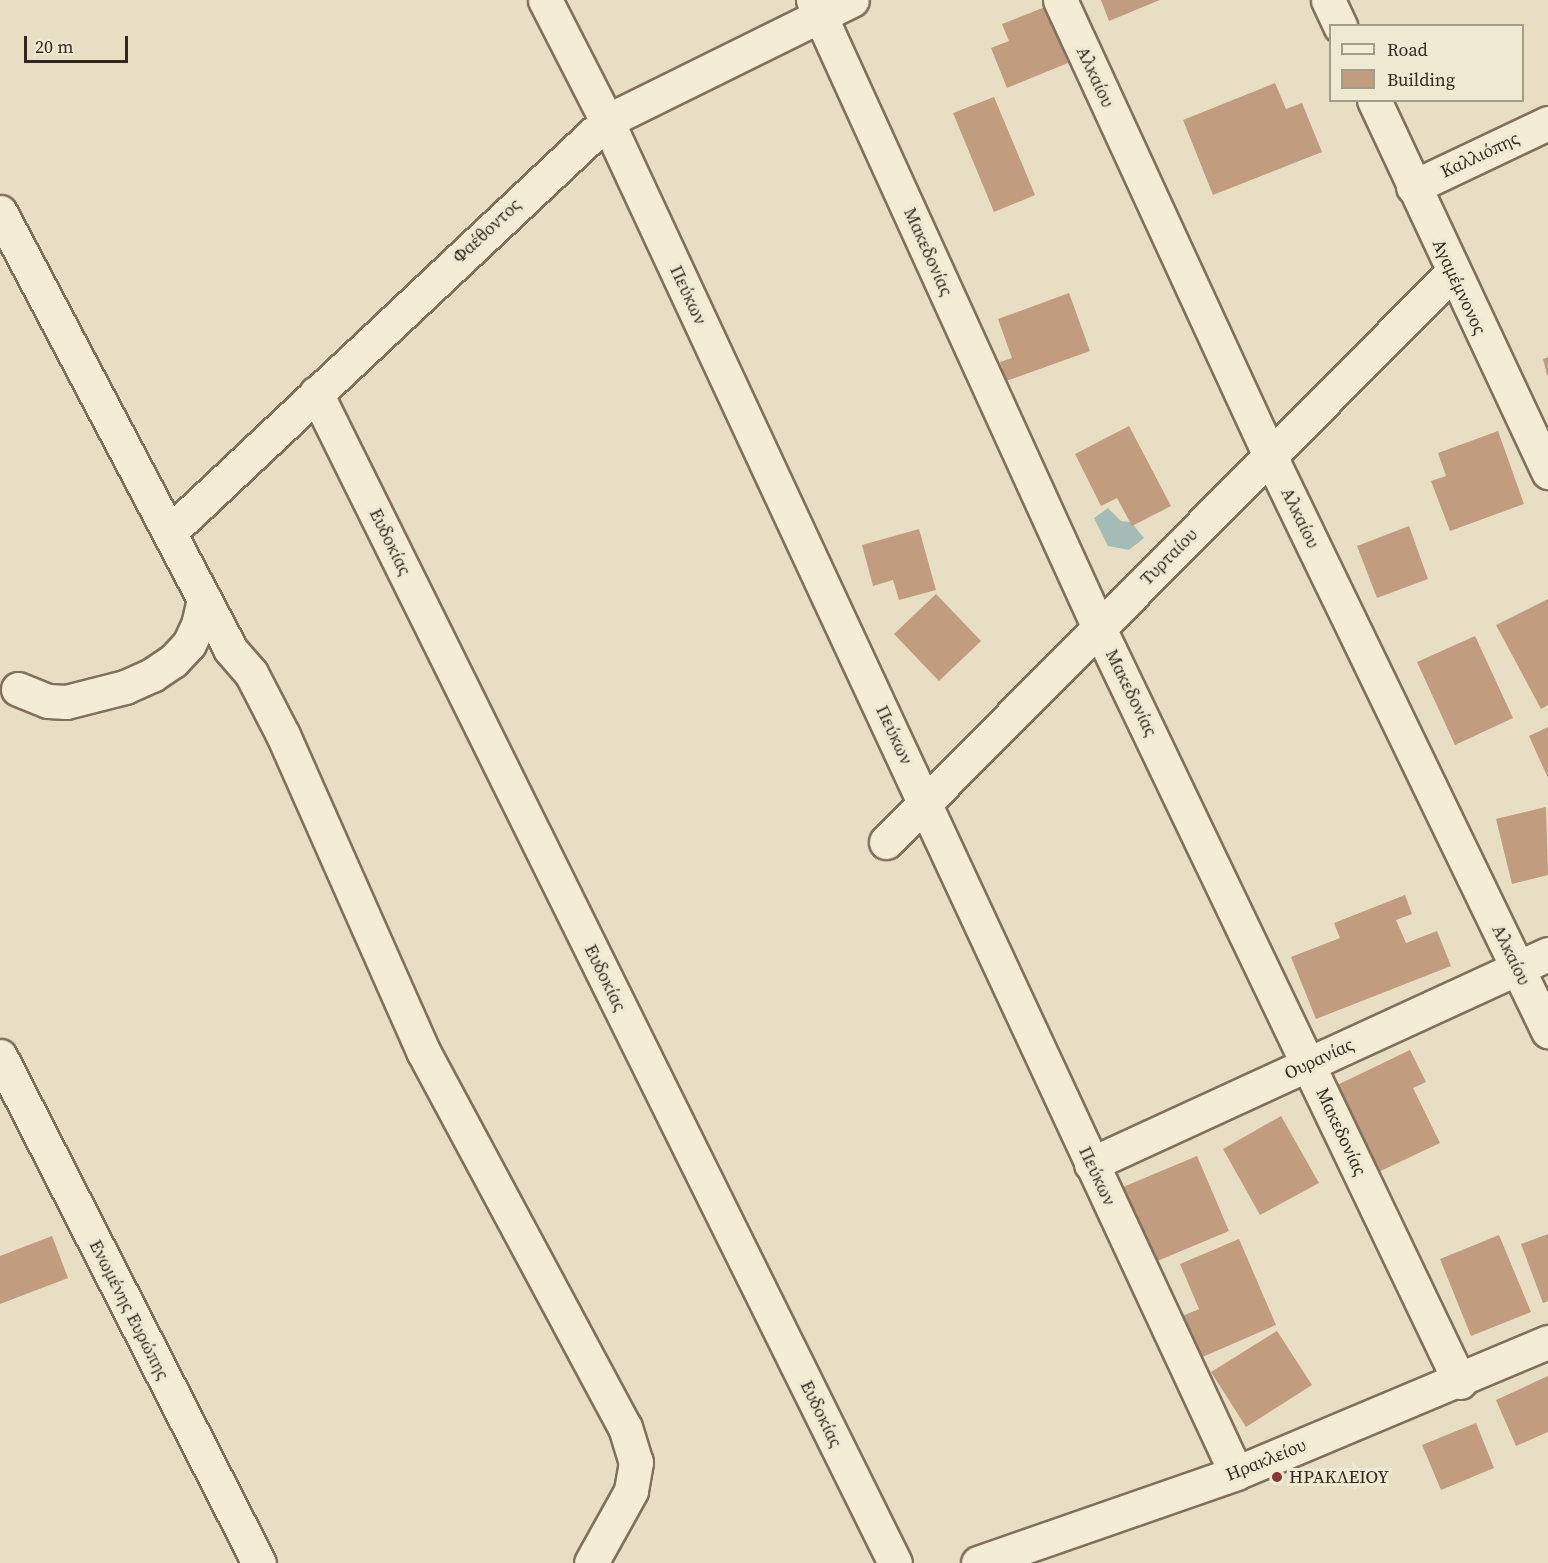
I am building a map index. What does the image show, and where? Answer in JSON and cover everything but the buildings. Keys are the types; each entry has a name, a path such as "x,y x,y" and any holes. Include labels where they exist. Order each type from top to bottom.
{"street":[{"name":"Πεύκων","path":"545,0 607,121 926,803 1090,1164 1236,1473"},
{"name":"Φαέθοντος","path":"171,531 607,121 816,7 852,0"},
{"name":"Αλκαίου","path":"1060,0 1270,456 1548,1031"},
{"path":"1329,0 1339,24"},
{"name":"Μακεδονίας","path":"816,7 1099,628 1460,1382"},
{"name":"Αγαμέμνονος","path":"1375,102 1452,273 1548,472"},
{"name":"Καλλιόπης","path":"1413,187 1548,123"},
{"path":"0,212 171,531 230,650 251,673 283,735 423,1051 625,1427 636,1462 631,1491 591,1563"},
{"name":"Τυρταίου","path":"886,842 1452,273"},
{"name":"Ευδοκίας","path":"316,393 895,1563"},
{"path":"18,689 48,701 66,702 134,683 173,661 189,644 204,599"},
{"name":"Ουρανίας","path":"1090,1164 1548,954"},
{"name":"Ενωμένης Ευρώπης","path":"0,1056 259,1563"},
{"name":"Ηρακλείου","path":"978,1563 1236,1473 1460,1382 1548,1342"}],"water":[{"path":"1108,508 1121,521 1131,522 1144,538 1129,550 1108,546 1094,518"}],"place":[{"name":"ΗΡΑΚΛΕΙΟΥ","path":"1277,1477"}]}
